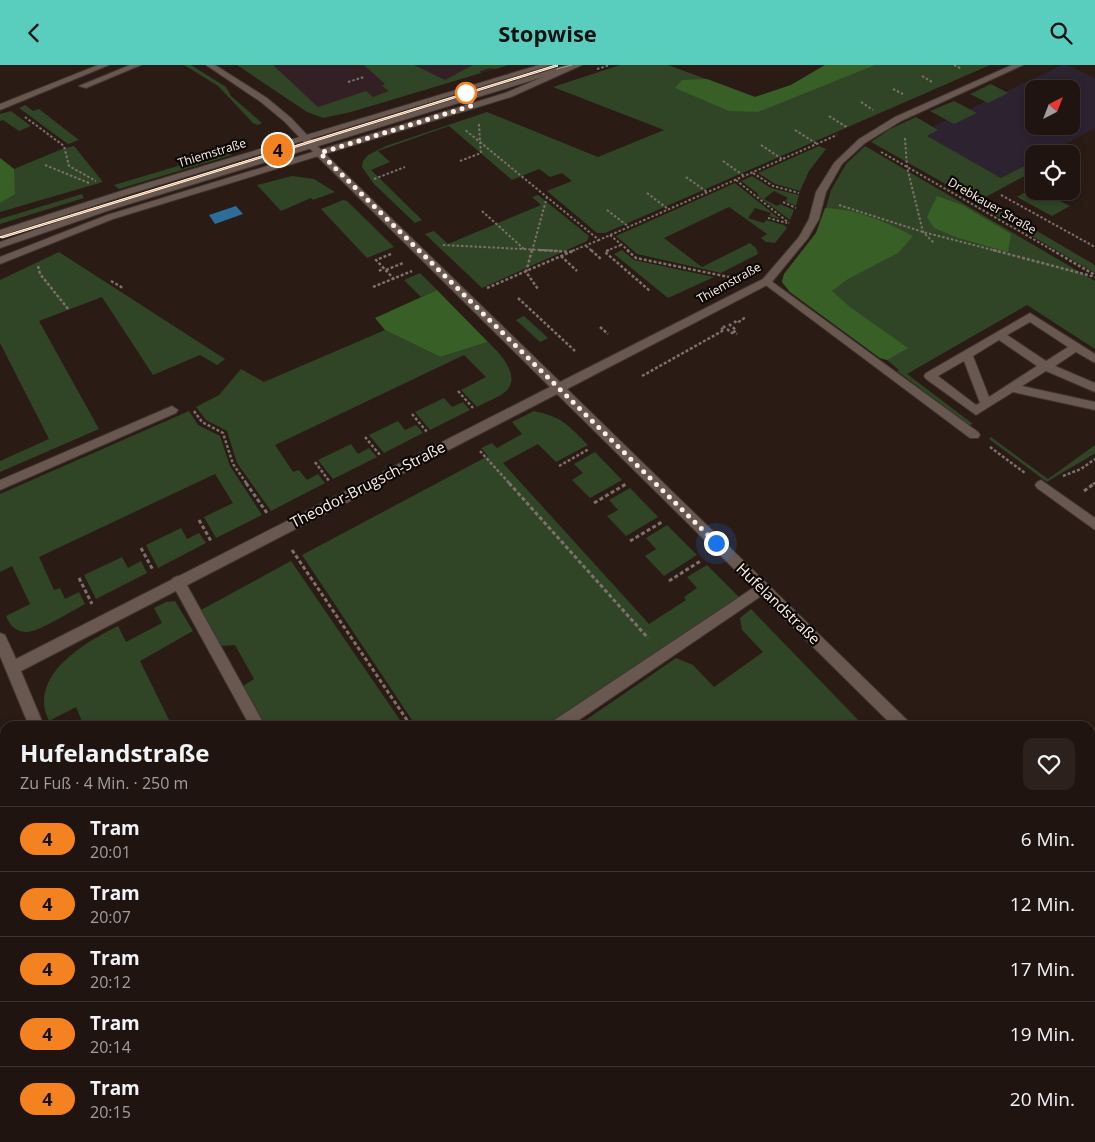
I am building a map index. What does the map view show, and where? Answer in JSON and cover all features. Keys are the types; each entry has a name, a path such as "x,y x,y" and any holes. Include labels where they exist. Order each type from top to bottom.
{"street":[{"path":"3,105 105,65"},
{"path":"82,87 137,65"},
{"name":"Hufelandstraße","path":"210,65 264,100 320,153 898,721"},
{"name":"Thiemstraße","path":"0,233 308,142 547,65"},
{"path":"0,245 308,142 576,65"},
{"path":"0,261 110,217 508,95 576,65"},
{"name":"Thiemstraße","path":"558,388 767,281 803,238 814,219 822,192 838,163 862,141 904,116 1019,65"},
{"path":"767,281 974,435"},
{"path":"1095,359 1030,317 999,335 1045,366 1095,388"},
{"path":"1011,387 1076,347"},
{"path":"967,354 986,404"},
{"name":"Theodor-Brugsch-Straße","path":"13,668 558,388"},
{"path":"0,485 172,410"},
{"path":"1044,486 1095,525"},
{"path":"178,582 255,721"},
{"path":"565,721 762,588"},
{"path":"0,639 34,721"}],"lane":[{"path":"999,335 930,376 976,411 1011,387 1095,406"}],"path":[{"path":"348,82 364,77"},
{"path":"861,102 875,111"},
{"path":"3,105 64,146 69,166 103,185"},
{"path":"828,116 851,129"},
{"path":"904,116 907,167 923,232 934,243"},
{"path":"460,161 481,153 478,119"},
{"path":"459,125 599,240"},
{"path":"795,130 817,144"},
{"path":"480,291 838,135"},
{"path":"761,145 782,159"},
{"name":"Drebkauer Straße","path":"881,151 1095,276"},
{"path":"723,161 745,176"},
{"path":"46,165 94,185"},
{"path":"366,182 405,167"},
{"path":"752,173 773,186 802,194"},
{"path":"686,177 708,192"},
{"path":"735,180 792,225 768,218"},
{"path":"647,193 668,209"},
{"path":"1001,195 1095,247"},
{"path":"538,289 526,271 547,197"},
{"path":"783,202 798,209"},
{"path":"838,205 923,232 1095,276"},
{"path":"607,210 628,227"},
{"path":"482,211 525,249"},
{"path":"610,235 636,257 724,276 767,281"},
{"path":"441,245 572,252"},
{"path":"621,245 605,252 650,291"},
{"path":"586,246 601,259"},
{"path":"373,262 397,251"},
{"path":"561,257 576,271"},
{"path":"376,260 394,279"},
{"path":"379,271 411,260"},
{"path":"38,265 40,275 69,310"},
{"path":"374,287 415,270"},
{"path":"111,281 123,288"},
{"path":"518,298 575,351"},
{"path":"642,376 724,331 720,327 724,326 732,333 734,330 737,334"},
{"path":"600,327 608,334"},
{"path":"458,391 475,411"},
{"path":"193,409 202,423 223,433 233,464 268,515"},
{"path":"412,414 429,434"},
{"path":"974,435 1044,486 1067,473 1081,469 1095,459"},
{"path":"365,437 382,458"},
{"path":"559,466 594,446"},
{"path":"476,447 664,655"},
{"path":"315,462 331,483"},
{"path":"594,503 630,482"},
{"path":"1080,495 1095,483"},
{"path":"199,519 212,543"},
{"path":"630,541 666,519"},
{"path":"141,548 154,573"},
{"path":"291,550 408,721"},
{"path":"669,581 705,558"},
{"path":"79,578 92,604"}],"shaded area":[{"path":"240,65 509,65 350,112 321,117"},
{"path":"1062,65 1067,65 1095,78 1095,128 1064,145 1025,145 1025,166 1001,178 919,133 1025,83 1025,135 1080,135 1080,80 1030,80"}],"green space":[{"path":"184,65 191,65 226,87 231,96 262,123 258,125 253,123 218,86"},
{"path":"237,65 273,65 318,107 366,91 373,97 389,91 382,86 385,84 364,65 414,65 445,80 473,65 509,65 495,69 490,68 480,71 481,73 351,112 323,118 307,112"},
{"path":"620,65 668,65 755,97 791,85 825,65 990,65 605,233 597,233 547,191 572,181 562,173 550,177 539,169 512,180 449,126 378,151 390,162 371,170 422,220 415,223 374,184 362,167 363,161 368,155 386,146 487,112 598,157 664,130 553,87"},
{"path":"825,65 875,65 758,112 729,111 675,88 682,80 707,79 755,97 791,85"},
{"path":"991,84 1008,93 988,103 970,94"},
{"path":"954,101 977,113 954,124 930,111"},
{"path":"25,105 33,111 39,109 79,140 68,144 19,108"},
{"path":"11,111 31,126 19,131 3,120 0,121 0,114"},
{"path":"916,117 938,130 927,136 1001,178 1025,166 1025,176 982,199 1095,265 1095,273 965,197 967,196 871,142 890,129"},
{"path":"74,146 103,182 0,212 0,158 14,169"},
{"path":"819,146 826,149 809,171 800,191 775,184 758,173"},
{"path":"865,146 1095,281 1095,349 1027,305 907,374 973,424 969,425 897,371 899,370 887,360 880,358 790,292 782,282 784,274 816,233 823,218 831,190 846,164"},
{"path":"228,151 232,155 119,189 114,185"},
{"path":"0,158 14,169 15,194 0,203"},
{"path":"292,176 314,179 335,192 313,200 311,198 281,211 257,185"},
{"path":"752,176 771,188 799,195 796,206 785,201 788,198 774,191 764,199 777,206 780,204 794,210 790,220 741,181"},
{"path":"735,183 780,219 769,216 771,213 755,208 748,218 764,223 766,220 784,225 787,228 775,243 766,242 761,238 767,234 729,207 664,238 702,267 750,243 756,248 758,254 721,273 637,254 616,236"},
{"path":"1025,192 1025,200 1058,200 1070,206 1052,216 1017,197"},
{"path":"82,194 84,198 0,224 0,219"},
{"path":"538,195 589,236 587,241 482,288 425,234 434,231 448,244 541,205 532,197"},
{"path":"937,196 962,205 1011,234 1008,252 958,238 934,228 927,217"},
{"path":"343,200 347,201 394,247 367,258 321,209"},
{"path":"825,208 871,217 913,236 898,253 848,279 832,291 850,307 908,348 887,360 880,358 790,292 782,282 784,274 816,233"},
{"path":"622,250 634,260 714,277 668,298 614,254"},
{"path":"59,252 225,359 217,365 200,355 153,375 102,297 39,321 99,429 0,472 0,461 49,439 0,343 0,280"},
{"path":"420,273 437,290 421,297 404,280"},
{"path":"437,290 488,342 440,357 385,330 375,318"},
{"path":"524,316 548,338 540,342 516,320"},
{"path":"385,330 440,357 488,342 507,365 511,379 510,386 502,394 477,407 461,390 486,377 464,355 275,445 293,472 299,470 307,480 318,474 325,483 271,511 237,463 227,431 206,420 196,407 219,395 241,369 264,382"},
{"path":"444,398 452,407 463,402 470,410 430,430 415,412"},
{"path":"189,411 198,425 220,436 230,466 262,515 216,538 204,517 233,503 215,474 39,557 54,590 60,588 65,599 79,592 85,604 32,631 23,632 14,628 6,616 30,604 12,566 0,572 0,494"},
{"path":"534,411 551,416 564,423 588,445 556,462 538,444 503,463 649,624 686,600 684,597 697,588 687,577 707,565 739,597 555,721 413,721 302,555 488,456 481,448 492,443 497,448 522,434 512,422"},
{"path":"398,421 405,430 416,425 423,433 384,453 369,435"},
{"path":"991,437 1048,479 1095,445 1095,453 1047,482 989,439"},
{"path":"351,444 358,454 369,448 377,457 333,479 318,460"},
{"path":"595,452 622,480 590,498 572,480 583,473 574,464"},
{"path":"630,488 658,517 626,536 607,516 618,510 609,500"},
{"path":"667,525 697,555 664,576 645,556 656,549 646,538"},
{"path":"181,528 187,539 199,533 206,543 158,568 146,545"},
{"path":"122,557 128,568 141,561 147,573 96,599 84,575"},
{"path":"291,561 401,721 262,721 243,686 254,679 235,645 221,646 201,610"},
{"path":"175,601 193,631 140,661 170,721 82,721 76,707 49,721 44,705 46,690 51,677 60,666 82,647 118,626 126,642 162,623 154,608 166,602"},
{"path":"751,609 859,721 584,721 676,658 693,665 714,687 763,652 742,630 740,618"}],"water":[{"path":"236,206 243,214 215,224 209,215"}],"tram line":[{"path":"0,237 556,65"},
{"name":"4","path":"0,237 556,65"},
{"path":"557,69 572,65"}],"route":[{"path":"466,93 474,105 320,153 716,543"}]}
